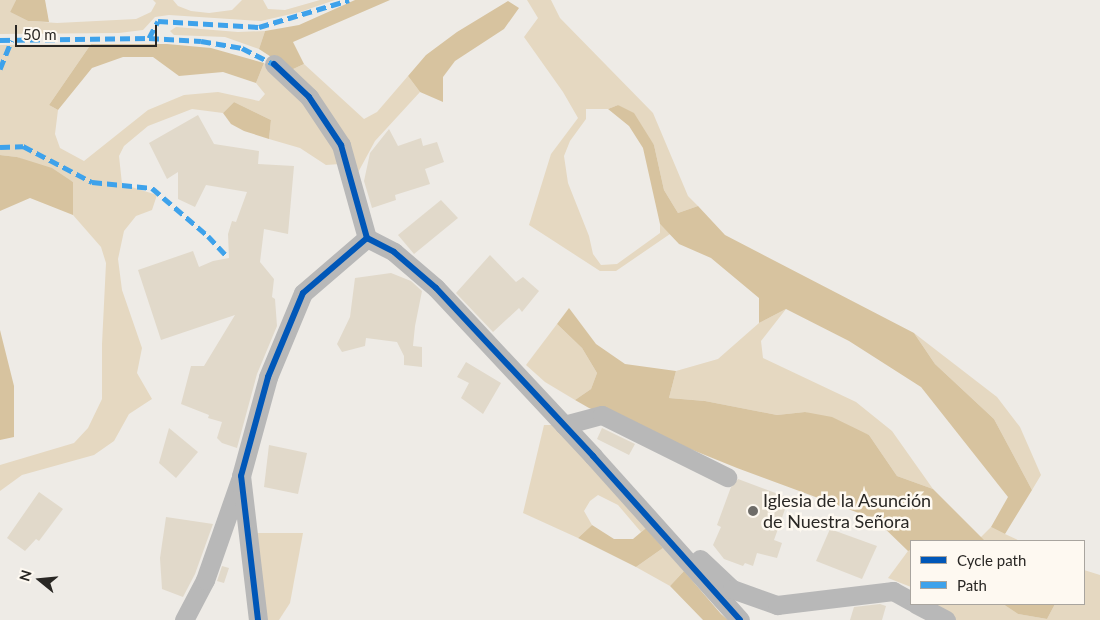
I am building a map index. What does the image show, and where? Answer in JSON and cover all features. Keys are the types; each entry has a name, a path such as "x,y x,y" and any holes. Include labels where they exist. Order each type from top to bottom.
{"street":[{"path":"274,64 309,96 341,145 367,238 394,252 436,288 593,456 740,620"},
{"path":"184,620 205,580 241,476 268,377 303,294 367,238"},
{"path":"564,425 602,415 727,477"},
{"path":"593,456 732,590 777,605 893,591 910,600"},
{"path":"241,476 258,620"},
{"path":"918,605 946,620"}],"shaded area":[{"path":"0,0 16,0 10,12 28,21 57,23 136,19 151,12 156,3 153,0 173,0 178,6 191,11 209,13 232,10 242,0 263,0 268,9 285,10 320,0 335,0 300,12 261,21 169,15 155,17 143,30 119,33 0,34"},
{"path":"16,0 45,0 49,22 28,21 10,12"},
{"path":"355,0 390,0 293,42 304,64 291,70 259,49 265,31 299,25"},
{"path":"527,0 551,0 560,18 653,113 688,196 698,206 678,213 664,190 654,145 618,105 608,109 586,109 586,119 570,141 564,156 568,183 589,236 593,254 601,265 617,264 660,233 660,224 670,234 616,271 600,271 529,225 551,154 578,118 563,92 524,37 538,18"},
{"path":"508,1 519,8 504,29 455,61 443,77 443,102 420,92 408,76 426,55 457,32"},
{"path":"176,27 238,32 265,31 259,49 225,37 174,35 170,31"},
{"path":"91,44 49,105 58,110 55,134 60,148 84,161 148,110 184,95 218,92 259,101 265,94 256,83 264,63 310,101 340,164 326,165 300,148 269,139 271,120 234,102 223,113 192,109 148,126 124,146 119,156 122,184 157,195 152,210 136,216 124,231 118,259 122,290 142,348 137,373 152,399 129,414 114,441 94,455 22,475 0,491 0,465 74,443 88,428 102,399 102,344 106,263 101,247 73,215 73,182 17,157 0,155 0,45"},
{"path":"91,44 167,44 211,48 264,63 256,83 223,72 179,76 153,57 123,57 92,68 58,110 49,105"},
{"path":"304,64 364,119 377,112 408,76 420,92 375,141 355,178 291,70"},
{"path":"234,102 271,120 269,139 244,131 231,124 223,113"},
{"path":"618,105 634,113 654,145 664,190 678,213 698,206 725,235 914,333 935,364 994,419 1032,490 1005,534 991,527 1008,497 921,387 849,341 786,309 759,323 759,298 711,258 679,244 660,224 643,148 629,126 608,109"},
{"path":"0,155 17,157 52,168 73,182 73,215 30,198 0,211"},
{"path":"569,308 596,344 625,364 676,371 669,398 705,401 777,415 805,412 832,417 869,435 897,476 933,489 984,540 910,540 910,550 908,551 875,519 737,468 589,408 575,400 591,389 597,373 582,348 557,324"},
{"path":"786,309 761,341 763,358 856,402 892,431 933,489 897,476 869,435 805,412 777,415 705,401 669,398 676,371 718,359 759,323"},
{"path":"557,324 582,348 597,373 591,389 575,400 545,382 526,365"},
{"path":"0,330 14,386 14,437 0,440"},
{"path":"914,333 997,397 1020,427 1041,475 1032,490 994,419 935,364"},
{"path":"544,425 554,425 646,528 641,532 618,505 598,495 590,501 584,511 592,525 578,538 523,513"},
{"path":"592,525 614,539 633,539 646,528 663,548 636,567 578,538"},
{"path":"991,527 1018,540 983,540 980,538"},
{"path":"255,533 303,533 290,603 279,620 266,620"},
{"path":"663,548 684,571 670,586 636,567"},
{"path":"910,550 910,587 888,578"},
{"path":"1085,570 1100,575 1100,620 953,620 936,605 1004,605 1018,614 1047,619 1054,605 1085,605"},
{"path":"684,571 728,620 703,620 670,586"},
{"path":"1004,605 1054,605 1047,619 1018,614"}],"building":[{"path":"198,115 214,144 259,151 258,164 294,166 288,234 264,229 260,262 274,279 272,297 275,299 277,326 257,374 237,448 222,443 217,438 222,422 208,418 209,415 181,404 191,366 204,366 235,315 161,340 138,270 193,251 199,267 213,261 229,258 228,234 232,221 236,222 247,192 206,185 195,207 178,199 178,172 167,179 149,143"},
{"path":"389,129 398,146 421,138 423,146 437,142 444,162 425,169 430,184 395,195 396,200 372,208 364,181 370,153"},
{"path":"441,200 458,218 414,254 398,235"},
{"path":"490,255 516,282 523,277 539,291 522,312 519,308 493,332 456,293"},
{"path":"391,273 411,281 422,291 413,346 422,347 422,367 404,365 404,356 397,342 366,338 365,346 342,352 337,344 350,317 355,278"},
{"path":"466,362 501,383 483,414 461,398 469,383 457,377"},
{"path":"169,428 198,452 176,478 159,463"},
{"path":"602,428 635,444 629,455 597,439"},
{"path":"269,445 307,453 298,494 264,487"},
{"name":"Iglesia de la Asunción de Nuestra Señora","path":"738,479 789,498 774,540 782,543 777,558 757,553 753,566 745,563 743,566 724,559 713,545 721,527 717,525 731,487"},
{"path":"39,492 63,509 39,541 36,539 25,551 7,538"},
{"path":"166,517 213,524 195,574 183,597 162,589 160,558"},
{"path":"830,529 877,546 862,579 816,561"},
{"path":"222,566 229,568 224,583 217,581"},
{"path":"880,604 886,606 882,620 850,620 854,607"}],"marked path":[{"path":"149,38 158,21 259,27 349,0"},
{"path":"0,40 149,38 201,41 242,48 274,64"},
{"path":"0,69 12,40"},
{"path":"0,147 23,146 92,182 152,188 208,236 225,254"}],"cycle path":[{"path":"274,64 309,97 341,145 367,238 394,252 436,288 593,456 740,620"},
{"path":"258,620 241,476 268,377 303,293 367,238"}],"place":[{"name":"Iglesia de la Asunción de Nuestra Señora","path":"753,511"}]}
